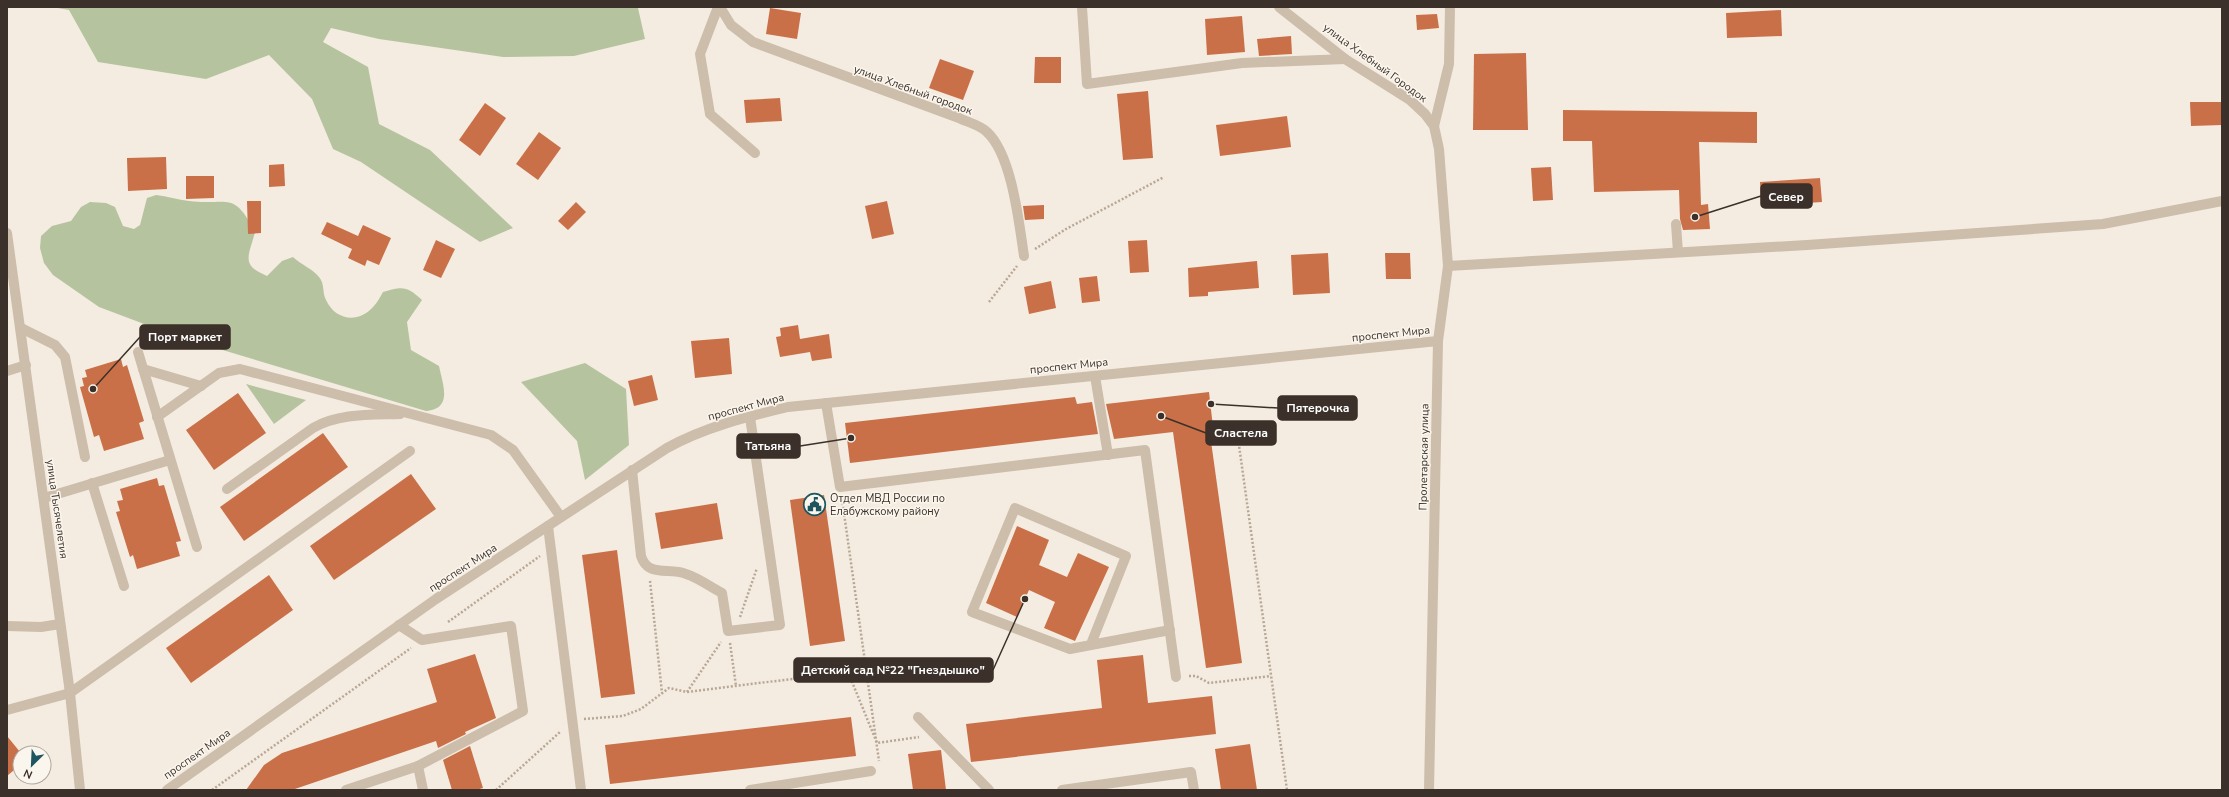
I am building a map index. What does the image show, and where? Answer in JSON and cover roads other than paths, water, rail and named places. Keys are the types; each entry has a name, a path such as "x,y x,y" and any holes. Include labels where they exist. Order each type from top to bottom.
{"street":[{"path":"719,7 700,54 710,114 755,153"},
{"name":"улица Хлебный городок","path":"719,7 731,24 753,42 959,118 986,131 1002,155 1014,197 1024,256"},
{"name":"улица Хлебный городок","path":"1082,7 1087,84 1242,63 1345,59"},
{"name":"улица Хлебный Городок","path":"1279,7 1345,59 1410,100 1425,114 1434,126"},
{"path":"1434,126 1449,64 1450,7"},
{"name":"Пролетарская улица","path":"1429,790 1438,341 1448,266 1439,149 1434,126"},
{"path":"1448,266 2103,224 2222,201"},
{"path":"1676,224 1678,252"},
{"name":"улица Тысячелетия","path":"7,232 70,693 80,790"},
{"path":"21,328 55,345 64,357 85,457"},
{"name":"проспект Мира","path":"167,790 399,625 632,470 693,434 788,407 1438,341"},
{"path":"138,352 197,547"},
{"path":"7,372 26,365"},
{"path":"143,369 201,386"},
{"path":"158,417 218,374 240,369 481,431 498,438 513,450 561,517"},
{"path":"1095,376 1108,455"},
{"path":"826,403 840,486 1145,450 1176,677"},
{"path":"227,489 325,421 341,417 410,413"},
{"path":"632,470 643,563 648,568 685,573 722,593 732,631 780,625 750,417"},
{"path":"7,710 70,693 410,451"},
{"path":"44,498 170,460"},
{"path":"92,483 124,586"},
{"path":"1091,644 1126,556 1015,508 972,612 1070,649 1170,630"},
{"path":"548,526 582,790"},
{"path":"7,626 41,627 60,624"},
{"path":"346,790 418,766 523,711 511,626 422,640 399,625"},
{"path":"918,717 989,790"},
{"path":"418,766 423,790"},
{"path":"750,790 871,771"},
{"path":"1062,790 1191,772 1194,790"}],"place":[{"name":"Север","path":"1695,217"},
{"name":"Порт маркет","path":"93,389"},
{"name":"Пятерочка","path":"1211,404"},
{"name":"Сластела","path":"1161,416"},
{"name":"Татьяна","path":"851,438"},
{"name":"Отдел МВД России по Елабужскому району","path":"815,504"},
{"name":"Детский сад №22 \"Гнездышко\"","path":"1025,599"}]}
